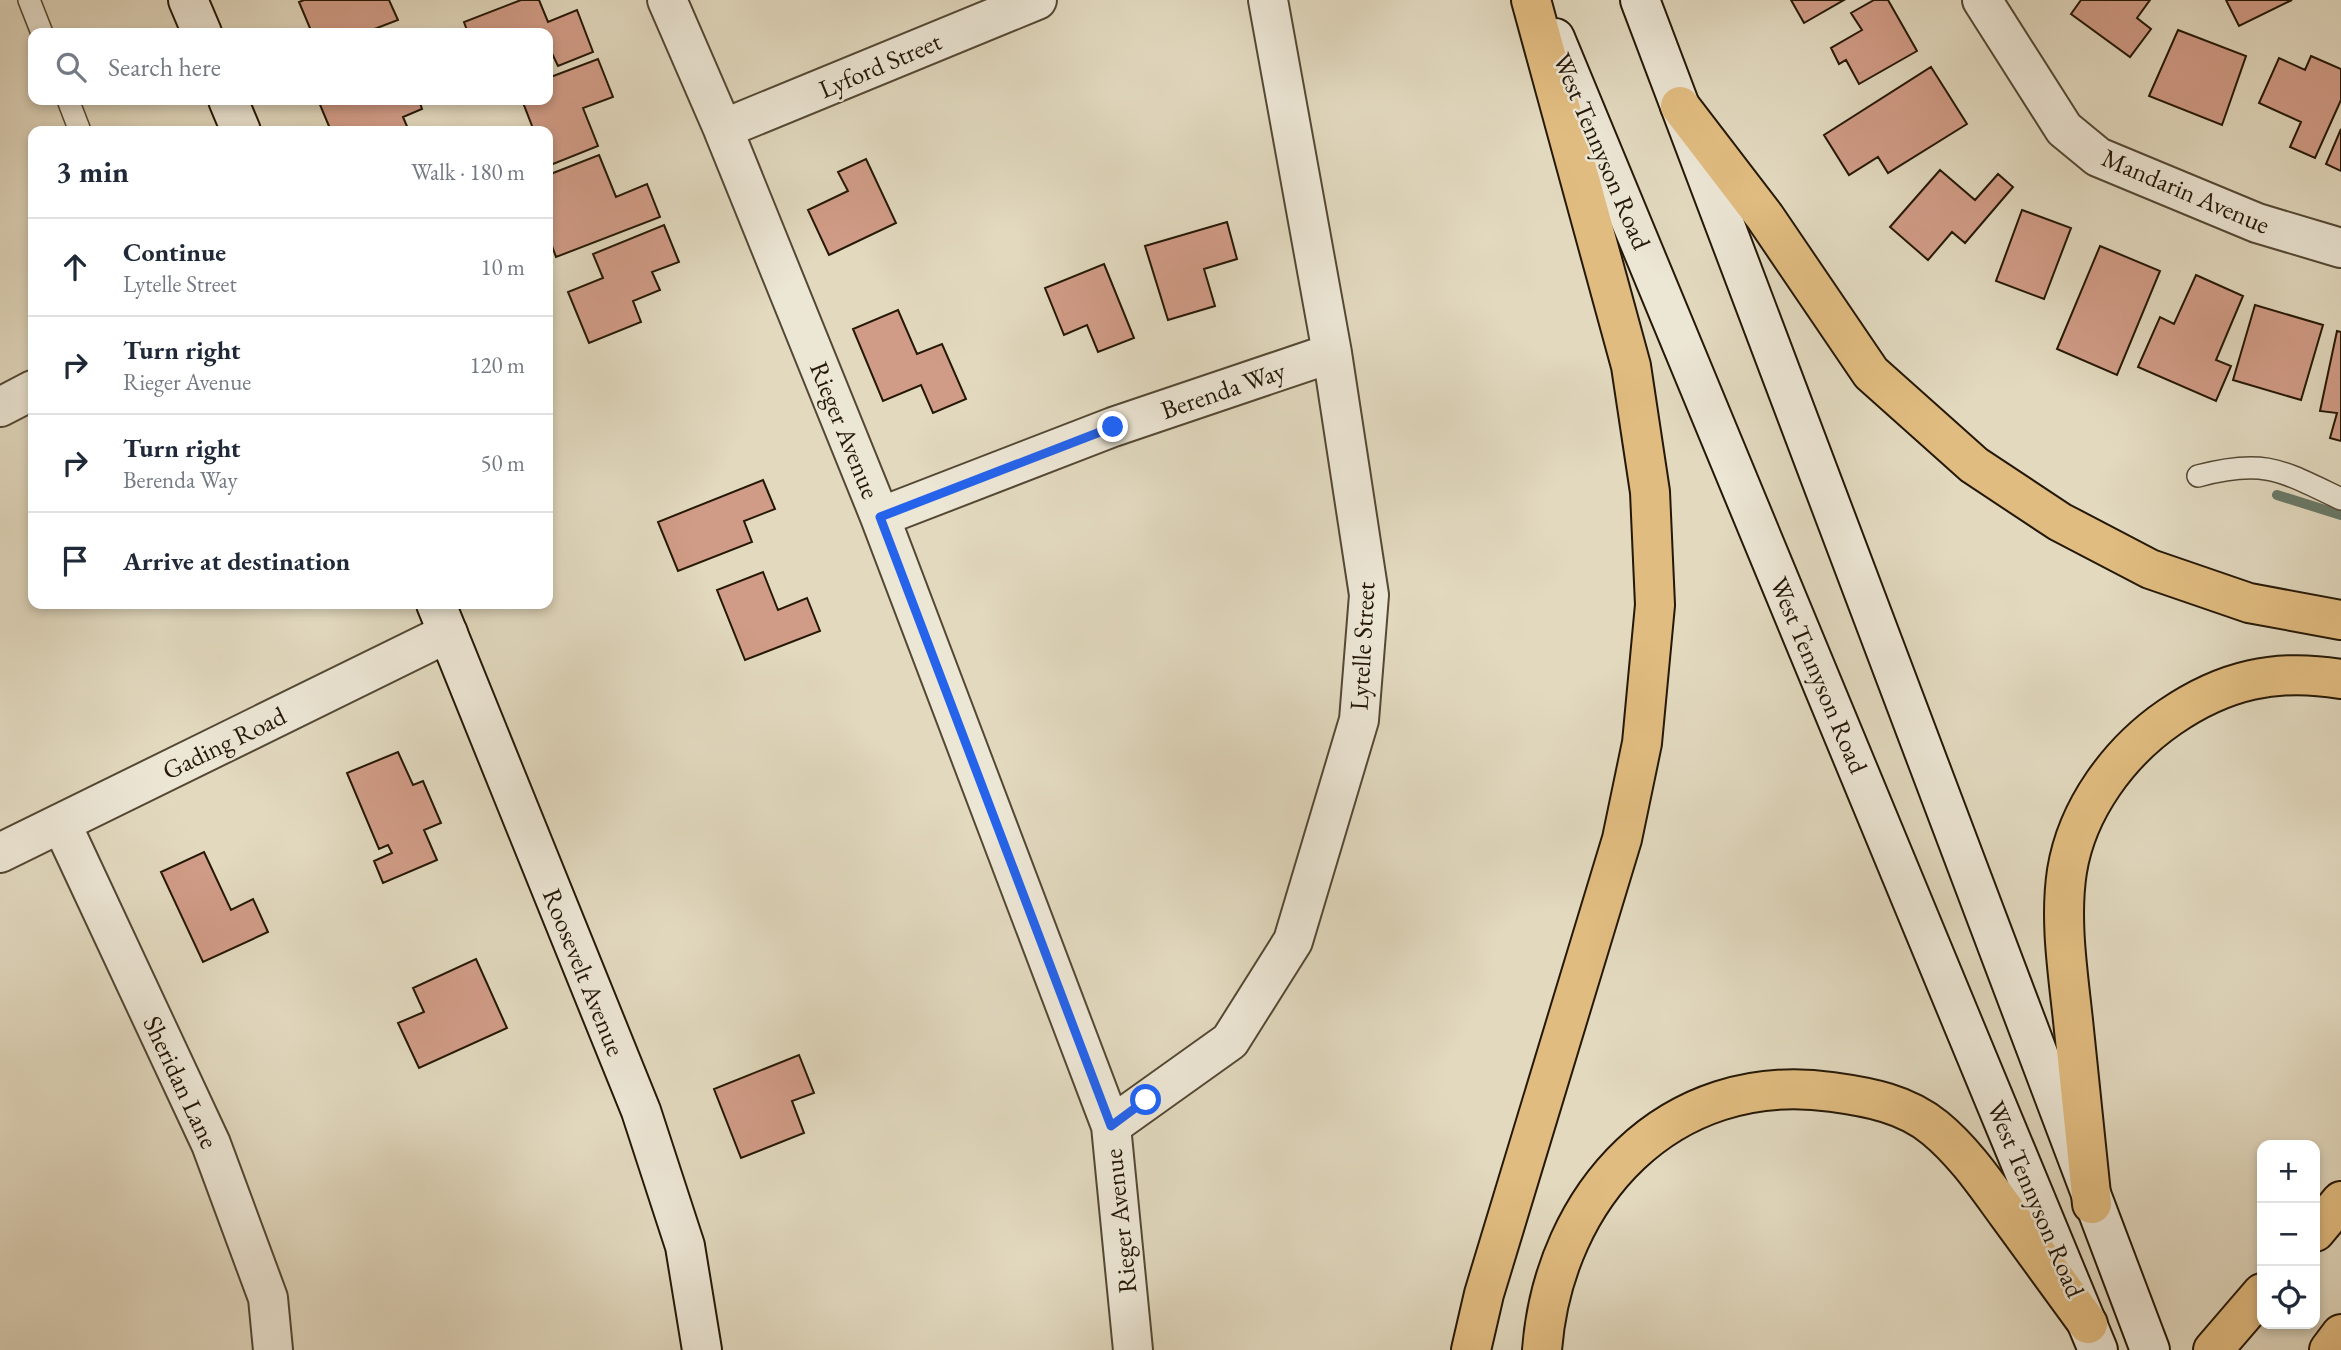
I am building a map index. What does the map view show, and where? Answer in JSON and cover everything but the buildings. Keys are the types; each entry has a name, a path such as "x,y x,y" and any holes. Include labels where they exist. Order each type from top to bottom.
{"highway":[{"path":"1471,1350 1484,1294 1622,839 1642,743 1655,605 1650,492 1631,366 1531,0"},
{"path":"1680,106 1765,217 1871,373 1974,465 2060,522 2150,569 2249,603 2341,620"},
{"path":"2092,1205 2065,943 2067,871 2079,829 2096,793 2137,743 2190,703 2212,692 2241,680 2296,675 2341,679"},
{"path":"1542,1350 1550,1293 1562,1254 1582,1211 1608,1175 1635,1149 1707,1103 1739,1094 1774,1090 1815,1090 1860,1096 1897,1105 1934,1128 1969,1161 2093,1337"},
{"path":"2320,1226 2341,1201"},
{"path":"2213,1350 2257,1299"},
{"path":"2329,1350 2341,1334"}],"street":[{"path":"188,0 200,28"},
{"name":"Rieger Avenue","path":"667,0 723,129 880,517 1111,1126 1133,1350"},
{"name":"Lyford Street","path":"723,129 1037,0"},
{"name":"Lytelle Street","path":"1111,1126 1230,1041 1293,941 1359,720 1369,595 1332,353 1268,0"},
{"name":"West Tennyson Road","path":"1539,0 2093,1337"},
{"name":"West Tennyson Road","path":"1640,0 2092,1205 2150,1350"},
{"name":"Mandarin Avenue","path":"1982,0 2064,129 2098,157 2257,223 2341,248"},
{"path":"230,105 239,126"},
{"name":"Berenda Way","path":"880,517 1113,427 1332,353"},
{"path":"0,407 28,393"},
{"name":"Gading Road","path":"0,853 61,823 442,618"},
{"name":"Roosevelt Avenue","path":"442,618 641,1111 685,1246 702,1350"},
{"name":"Sheridan Lane","path":"61,823 211,1144 268,1298 273,1350"}],"lane":[{"path":"29,0 40,28"},
{"path":"70,105 78,126"},
{"path":"2198,476 2230,467 2257,466 2280,470 2341,499"}],"waterway":[{"path":"2277,495 2341,515"}],"route":[{"path":"1113,427 880,517 1111,1126 1146,1100"}]}
